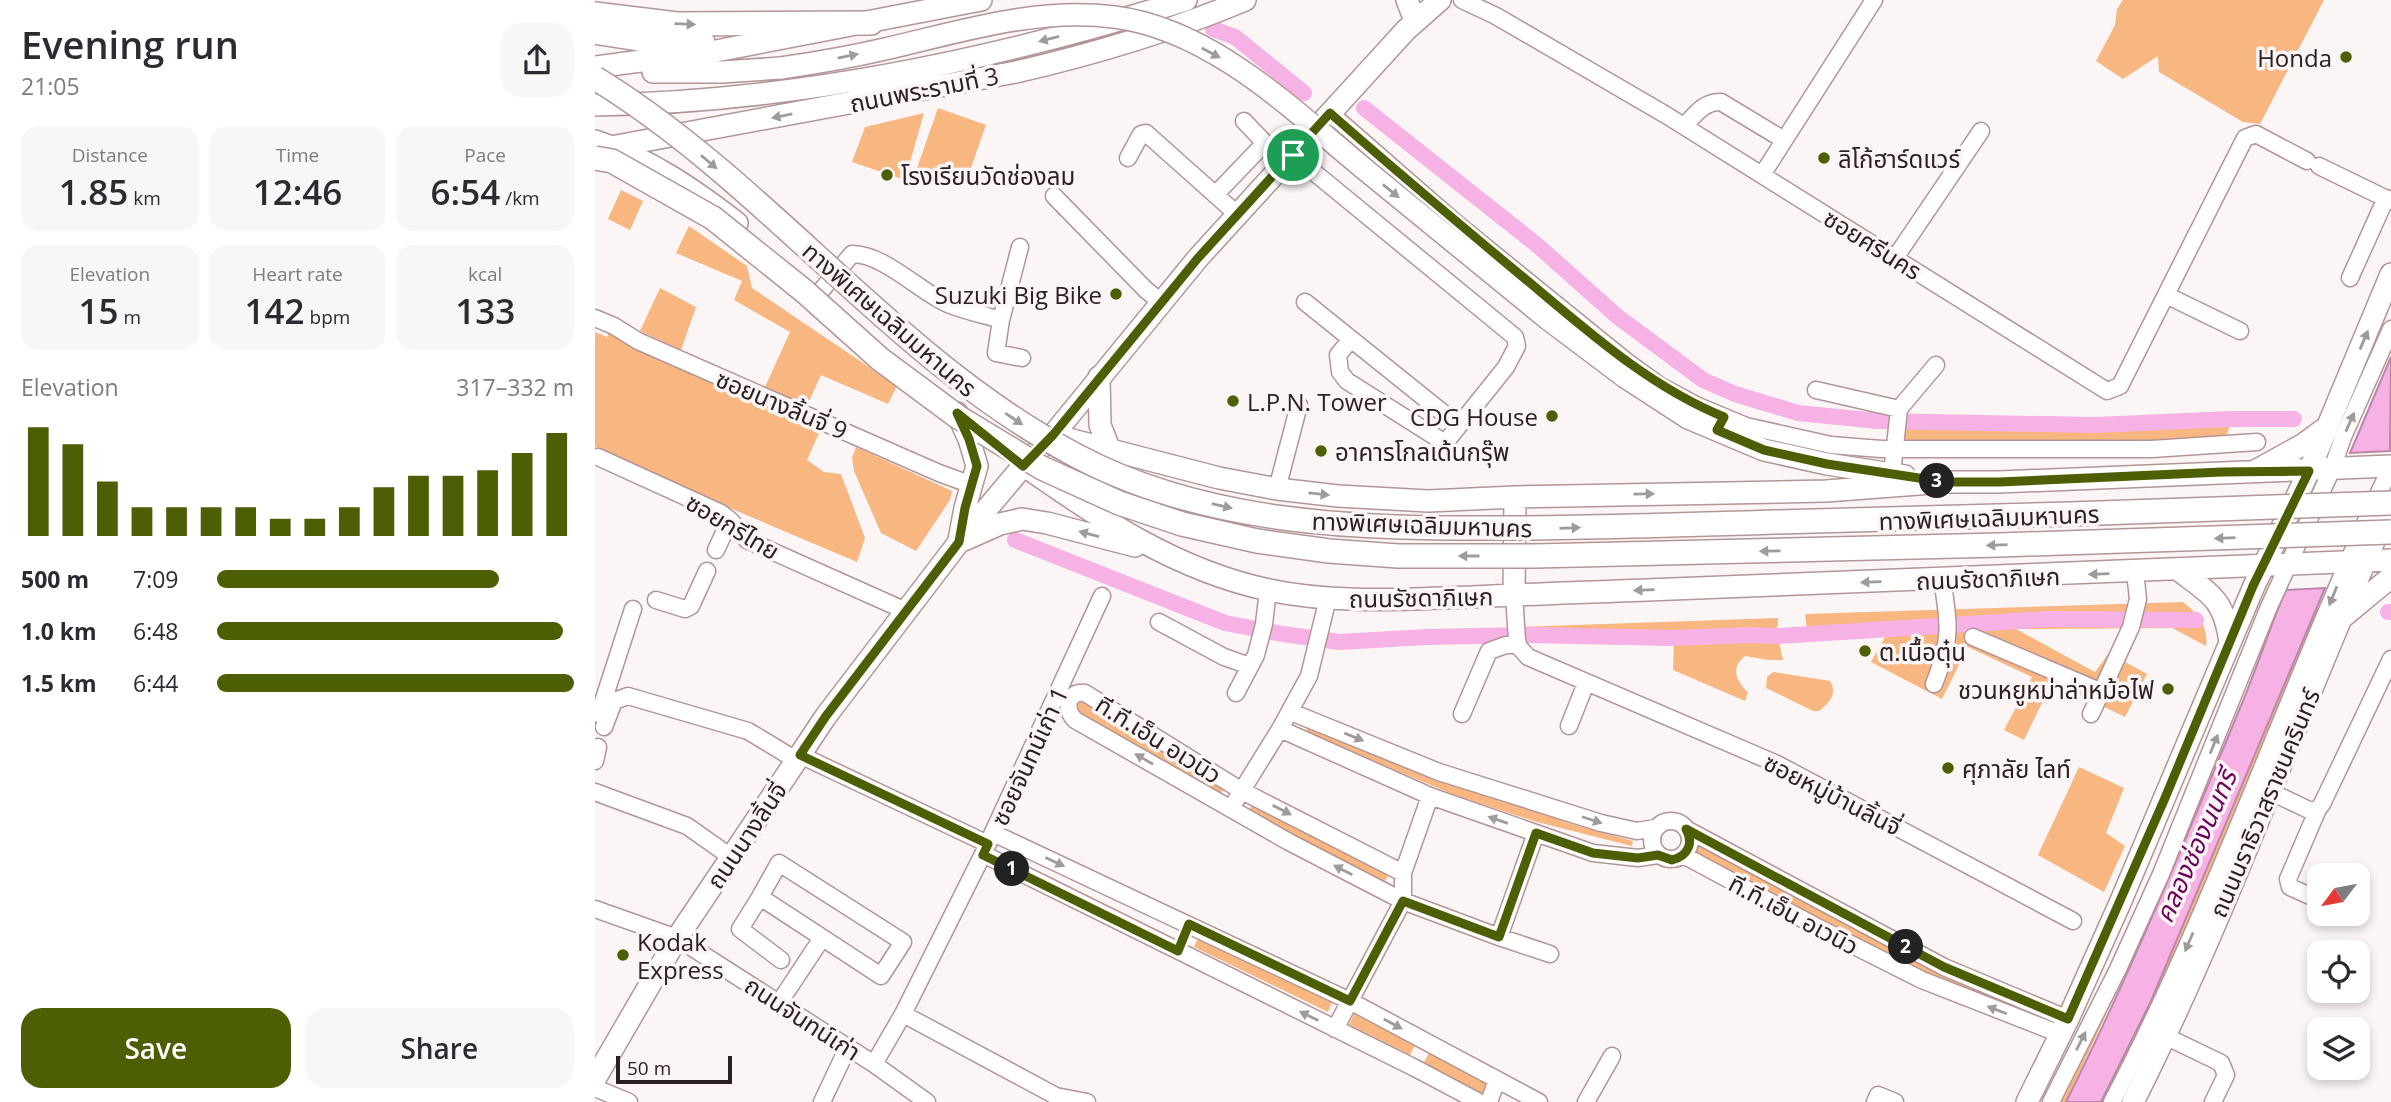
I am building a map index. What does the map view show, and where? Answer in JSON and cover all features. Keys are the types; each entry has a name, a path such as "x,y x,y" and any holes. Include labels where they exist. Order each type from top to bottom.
{"highway":[{"path":"606,16 702,24 871,23"},
{"name":"ทางพิเศษเฉลิมมหานคร","path":"595,78 650,116 699,155 916,344 976,393 1029,429 1080,458 1135,482 1258,515 1322,524 1418,529 1552,528 2140,513 2391,503"},
{"name":"ทางพิเศษเฉลิมมหานคร","path":"599,148 612,161 713,218 804,291 891,367 958,417 1042,468 1119,503 1182,524 1257,541 1329,551 1398,556 1535,556 2391,532"}],"main road":[{"path":"595,68 785,39 981,0"},
{"path":"1077,0 1085,16 1079,31"},
{"name":"ถนนพระรามที่ 3","path":"595,105 750,97 903,71 1019,47 1186,0"},
{"name":"ถนนพระรามที่ 3","path":"599,148 980,80 1076,58 1183,24 1245,0"},
{"name":"ถนนนางลิ้นจี่","path":"595,1079 677,938 798,757 826,716 959,542 1053,435 1161,302 1330,113 1411,11 1440,0"},
{"path":"595,68 687,72 781,68 852,56 974,27 1033,18 1114,17 1152,26 1217,56 1257,82 1548,319 1625,377 1688,418 1720,423 1764,450 1827,464 1945,482"},
{"path":"595,33 667,43 785,39"},
{"path":"595,57 716,51"},
{"path":"750,97 873,99"},
{"name":"ถนนรัชดาภิเษก","path":"599,148 647,163 699,194 764,245 957,413 1023,466 1101,519 1155,550 1202,570 1268,590 1328,598 1372,599 1942,580 2391,560"},
{"path":"2028,1102 2165,798 2264,565 2309,471 2391,274"},
{"path":"1099,377 1100,425 1109,448"},
{"path":"957,413 977,466 959,542"},
{"path":"2255,471 2304,444 2327,427"},
{"path":"1053,435 1219,478 1277,489 1338,496 1428,500 1826,491 1945,482 2391,467"},
{"path":"1514,595 1515,497"},
{"name":"ถนนนราธิวาสราชนครินทร์","path":"2133,1102 2165,1036 2271,792 2340,619 2355,561 2391,503"},
{"path":"959,542 1000,524 1022,519 1155,550"},
{"path":"2177,569 2207,591 2221,607 2228,624 2230,642"},
{"path":"2340,619 2391,577"}],"street":[{"name":"ซอยศรีนคร","path":"1462,0 1496,16 1684,126 2107,391 2120,386 2245,138 2256,134 2388,199"},
{"path":"1762,175 1874,0"},
{"path":"1684,126 1705,105 1721,102 1784,140"},
{"path":"1330,113 1456,223 1626,361 1720,423 1747,426 1819,443 2151,449 2257,442"},
{"path":"1215,195 1261,147 1263,141 1244,121"},
{"path":"1895,258 1981,131"},
{"path":"1128,158 1141,134 1146,133 1238,215"},
{"path":"1293,155 1515,337 1517,346 1514,355 1445,443 1347,381 1340,372 1338,355 1351,339"},
{"path":"1053,196 1161,302"},
{"path":"2350,278 2388,199"},
{"path":"1020,247 1001,320 996,353 1022,358"},
{"path":"819,293 852,254 859,254 876,261 949,304 1001,320"},
{"path":"2166,295 2240,331"},
{"path":"1305,302 1458,425"},
{"name":"ซอยนางลิ้นจี่ 9","path":"595,318 649,346 972,485"},
{"path":"2050,1102 2118,969 2161,874 2254,643 2391,329"},
{"path":"1892,474 1898,412 1936,365"},
{"path":"1816,390 1898,412"},
{"path":"1277,489 1299,405"},
{"path":"2151,449 2152,475"},
{"name":"ซอยกรีไทย","path":"598,457 721,513 747,540 906,611"},
{"path":"2112,1102 2165,996 2355,561 2391,467"},
{"path":"716,550 730,520"},
{"path":"656,600 685,609 691,606 707,570"},
{"path":"2091,713 2133,622 2138,599 2135,572"},
{"path":"1934,684 1949,637 1948,611 1942,580"},
{"path":"1236,693 1253,660 1263,624 1268,590"},
{"path":"1462,715 1489,651 1517,638 1514,595"},
{"name":"ซอยจันทน์เก่า 1","path":"874,1063 903,1014 988,844 1102,596"},
{"name":"ที.ที.เอ็น อเวนิว","path":"1300,738 1295,732 1298,715 1318,646 1328,598"},
{"path":"598,719 633,609"},
{"path":"1159,622 1224,657 1253,660"},
{"path":"1973,637 2102,692"},
{"name":"ซอยหมู่บ้านลิ้นจี่","path":"1517,638 1528,657 1777,764 2073,921"},
{"path":"2307,895 2290,887 2288,879 2318,809 2391,659"},
{"path":"1569,726 1586,683"},
{"name":"ที.ที.เอ็น อเวนิว","path":"1403,873 1242,791 1085,693 1079,692 1071,696 1067,708 1075,720 1289,842 1403,901 1550,954"},
{"path":"598,719 614,701 628,696 748,732 988,844 1189,924 1350,1001 1539,1102"},
{"name":"ที.ที.เอ็น อเวนิว","path":"1231,808 1280,729 1298,715"},
{"name":"ที.ที.เอ็น อเวนิว","path":"1298,715 1439,772 1601,823 1636,831 1655,828 1671,821 1678,822 1686,829 1944,967 2064,1027"},
{"name":"ที.ที.เอ็น อเวนิว","path":"1280,729 1430,796 1593,853 1638,858 1658,855 1672,860 1683,855 1922,980 2064,1027"},
{"path":"595,792 687,826 731,857"},
{"path":"2271,792 2311,811 2318,809"},
{"path":"1335,1028 1403,901 1403,873 1430,796"},
{"path":"1655,828 1651,840 1658,855"},
{"path":"1683,855 1690,844 1686,829"},
{"path":"1499,937 1536,833"},
{"path":"988,844 1178,951 1479,1102"},
{"path":"760,897 881,976 903,942 779,863 740,929 781,960"},
{"name":"ถนนจันทน์เก่า","path":"595,909 677,938 874,1063 926,1102"},
{"path":"1178,951 1189,924"},
{"path":"779,1003 822,938"},
{"path":"903,1014 1056,1096 1087,1102"},
{"path":"2165,1036 2221,1063 2226,1075 2213,1102"},
{"path":"1415,1068 1427,1042"},
{"path":"822,1102 848,1047"},
{"path":"1586,1102 1612,1056"},
{"path":"1489,1102 1497,1080"},
{"path":"595,1087 629,1102"},
{"path":"1875,1102 1878,1095 1895,1102"}],"shaded area":[{"path":"2123,0 2324,0 2260,124 2243,122 2159,72 2158,56 2123,79 2096,61 2115,25 2117,9"},
{"path":"938,108 986,125 965,185 917,168"},
{"path":"924,113 905,180 852,162 865,127"},
{"path":"621,190 643,201 630,230 608,219"},
{"path":"689,226 747,266 752,288 897,386 888,404 821,375 807,406 765,387 790,332 734,300 742,281 676,253"},
{"path":"660,288 696,307 681,350 640,331"},
{"path":"610,330 632,348 820,431 807,460 824,472 841,474 865,538 857,562 678,486 595,447 595,332 607,337"},
{"path":"1900,425 2131,428 2230,425 2221,452 1898,458"},
{"path":"856,447 952,491 950,500 916,551 881,533 854,471 852,458"},
{"path":"2183,602 2201,621 2206,633 2206,646 2172,628 2016,629 2095,672 2109,653 2147,674 2125,717 2052,682 2024,740 2004,730 2032,677 1968,647 1942,699 1871,662 1889,630 1807,631 1805,614"},
{"path":"2317,607 2323,611 2247,797 2108,1102 2101,1102 2151,1001"},
{"path":"1778,618 1777,634 1783,660 1745,656 1737,665 1738,679 1748,692 1745,701 1673,670 1674,641 1522,639 1520,627"},
{"path":"1773,672 1830,681 1833,694 1819,711 1813,711 1766,688 1767,677"},
{"path":"1080,697 1225,786 1219,797 1076,715 1073,702"},
{"path":"1312,725 1412,770 1575,825 1633,841 1632,846 1537,822 1455,795 1309,734 1306,730"},
{"path":"2079,767 2124,788 2106,833 2125,846 2104,892 2038,855"},
{"path":"1252,803 1389,874 1384,883 1249,812"},
{"path":"1700,845 1954,979 2002,998 2003,1002 1998,1006 1917,970 1698,856 1694,847"},
{"path":"1198,938 1332,1002 1328,1012 1194,947"},
{"path":"2131,960 2066,1102 2055,1102 2119,973"},
{"path":"1354,1014 1415,1045 1410,1055 1349,1025"},
{"path":"1429,1053 1489,1084 1484,1094 1423,1064"}],"water":[{"path":"2391,357 2390,451 2350,453"},
{"name":"คลองช่องนนทรี","path":"2325,588 2151,1001 2101,1102 2066,1102 2156,907 2286,590"}],"waterway":[{"path":"1213,29 1235,37 1304,93"},
{"path":"1364,108 1537,245 1618,317 1703,380 1735,394 1798,413 1877,421 2095,425 2294,419"},
{"path":"1015,540 1225,623 1340,642 1529,635 1671,638 1777,636 2048,619 2196,620"}],"place":[{"name":"Honda","path":"2346,57"},
{"name":"ลิโก้ฮาร์ดแวร์","path":"1824,158"},
{"name":"โรงเรียนวัดช่องลม","path":"887,175"},
{"name":"Suzuki Big Bike","path":"1116,294"},
{"name":"L.P.N. Tower","path":"1233,401"},
{"name":"CDG House","path":"1552,416"},
{"name":"อาคารโกลเด้นกรุ๊พ","path":"1321,451"},
{"name":"ต.เนื้อตุ๋น","path":"1865,651"},
{"name":"ชวนหยูหม่าล่าหม้อไฟ","path":"2168,689"},
{"name":"ศุภาลัย ไลท์","path":"1948,768"},
{"name":"Kodak Express","path":"623,955"}],"route":[{"path":"1330,113 1456,223 1626,361 1659,385 1724,417 1717,430 1764,450 1827,464 1945,482 2309,471 2253,586 2165,798 2068,1019 1944,967 1686,829 1690,837 1688,850 1672,860 1658,855 1638,858 1593,853 1536,833 1499,937 1403,901 1350,1001 1189,924 1178,951 983,855 988,844 800,755 826,716 959,542 977,466 957,413 1023,466 1053,435 1198,258 1293,155 1330,113"}]}
